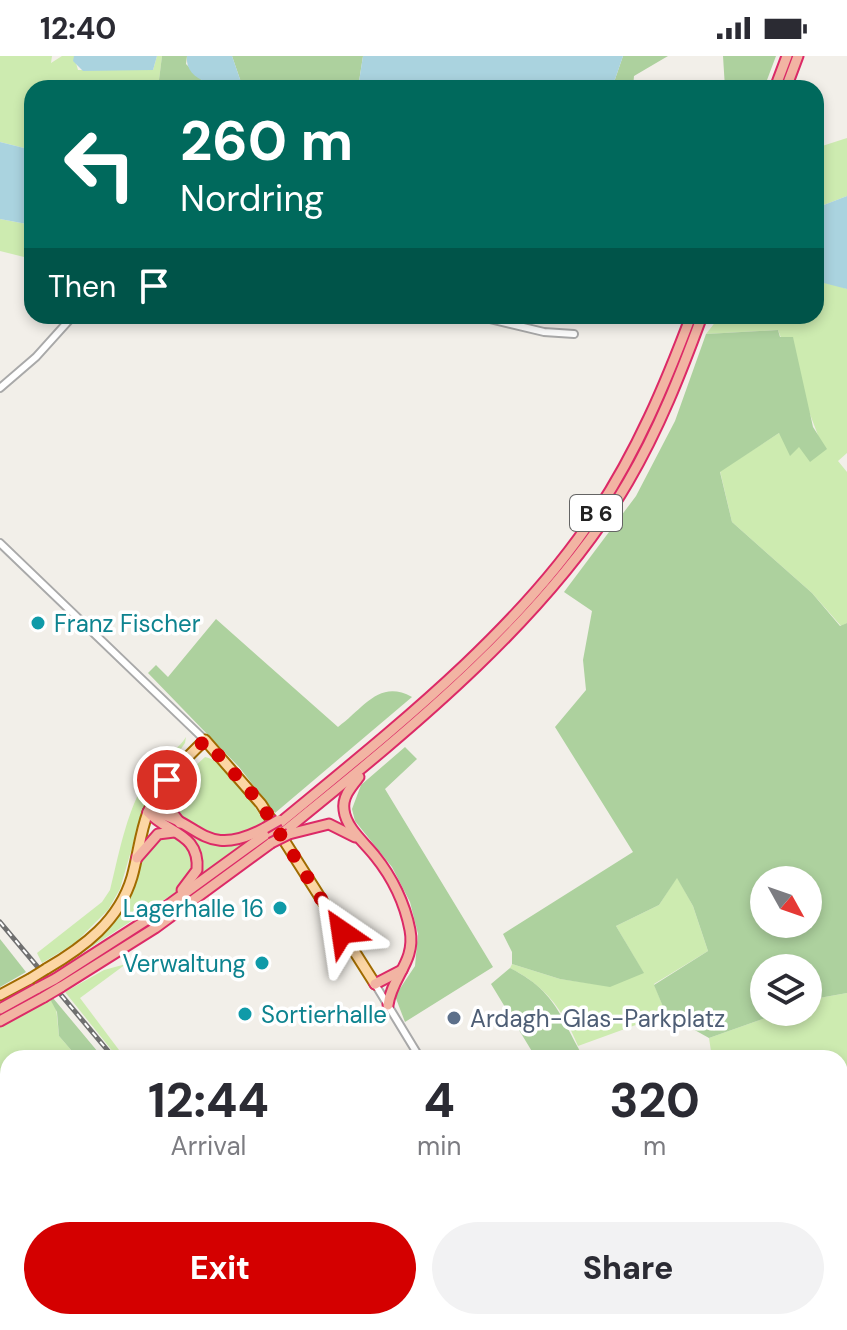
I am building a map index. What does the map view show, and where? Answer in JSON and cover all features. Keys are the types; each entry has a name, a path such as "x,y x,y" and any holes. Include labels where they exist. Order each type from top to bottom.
{"highway":[{"path":"778,80 787,56"},
{"path":"789,80 798,56"},
{"name":"B 6","path":"58,983 267,830 284,827 359,768 476,651 570,549 638,444 688,324"},
{"name":"B 6","path":"0,1021 41,993 155,928 271,843 291,814 386,749 527,612 603,522 665,412 699,324"},
{"path":"359,768 346,794 343,808 347,820 387,874 405,912 412,949 405,968 392,988 388,1005"},
{"path":"167,780 169,808 180,829"},
{"name":"B 6","path":"148,812 180,829 196,849 197,870 188,884 156,914"},
{"path":"284,827 329,824 341,827 364,844"},
{"path":"137,858 158,834 180,829 220,842 235,842 267,830"},
{"path":"375,984 405,968"},
{"name":"B 6","path":"0,1009 41,993"}],"main road":[{"path":"0,995 80,949 107,923 127,892 148,812 167,780 205,740 261,804 375,984"}],"street":[{"path":"0,388 36,357 66,324"},
{"path":"510,324 544,332 574,334"},
{"path":"0,543 205,740"},
{"path":"375,984 415,1050"}],"green space":[{"path":"0,56 52,56 51,63 62,56 74,56 78,70 153,70 157,56 162,56 159,80 24,80 24,148 0,142"},
{"path":"162,56 187,56 186,64 202,80 159,80"},
{"path":"232,56 363,56 359,80 240,80"},
{"path":"623,56 668,56 634,76 634,80 615,80"},
{"path":"723,56 776,56 767,80 724,80"},
{"path":"847,138 847,196 824,205 824,145"},
{"path":"0,219 24,224 24,257 0,251"},
{"path":"824,281 847,289 847,453 838,461 847,472 847,623 841,626 812,593 732,522 720,471 779,433 799,447 819,438 778,330 706,334 714,324 824,324"},
{"path":"778,330 780,337 793,337 813,427 827,449 810,462 799,447 790,456 779,433 720,472 732,522 812,593 840,626 847,623 847,993 822,997 822,954 750,954 750,1023 709,1038 666,1014 654,985 708,951 693,906 677,878 659,905 616,926 644,973 610,987 560,979 512,964 512,952 503,934 633,852 555,727 586,690 583,660 592,611 564,592 636,496 675,421 706,334"},
{"path":"216,619 338,727 364,704 381,694 390,691 412,697 275,813 239,767 148,673 156,665 168,677"},
{"path":"186,737 185,743 146,799 120,889 108,910 75,943 42,963 37,953 102,902 110,890 125,829 143,785 155,767"},
{"path":"405,747 417,759 385,789 493,967 405,1022 395,996 415,966 418,934 410,902 392,867 355,821 352,809 361,785"},
{"path":"205,757 214,760 231,774 264,821 252,829 227,836 203,832 182,817 173,806 172,798 180,780"},
{"path":"158,818 204,841 242,845 199,876 202,864 196,843"},
{"path":"170,834 181,837 194,850 194,870 179,890 50,974 103,932 119,915 150,847"},
{"path":"677,877 693,906 708,951 654,984 666,1014 578,1046 552,1000 534,983 510,968 512,964 560,979 610,986 643,972 616,926 659,905"},
{"path":"0,939 26,972 0,987"},
{"path":"126,964 80,998 119,1050 112,1050 65,992 104,970"},
{"path":"510,968 526,977 555,1006 580,1050 531,1050 491,984"},
{"path":"847,993 847,1050 711,1050 709,1038 750,1023 750,1026 822,1026 822,997"},
{"path":"53,998 96,1050 71,1050 59,1036 57,1012 50,999"},
{"path":"50,999 56,1007 59,1036 71,1050 0,1050 0,1027"}],"water":[{"path":"74,56 157,56 153,70 83,71 73,61"},
{"path":"187,56 232,56 240,80 202,80 188,65"},
{"path":"363,56 623,56 615,80 359,80"},
{"path":"0,142 24,148 24,224 0,219"},
{"path":"847,196 847,289 824,283 824,205"}],"railway":[{"path":"0,922 107,1050"}],"place":[{"name":"Franz Fischer","path":"38,623"},
{"name":"Lagerhalle 16","path":"280,908"},
{"name":"Verwaltung","path":"262,963"},
{"name":"Sortierhalle","path":"245,1014"},
{"name":"Ardagh-Glas-Parkplatz","path":"454,1018"}],"route":[{"path":"167,780 205,740 261,804 342,932"}]}
